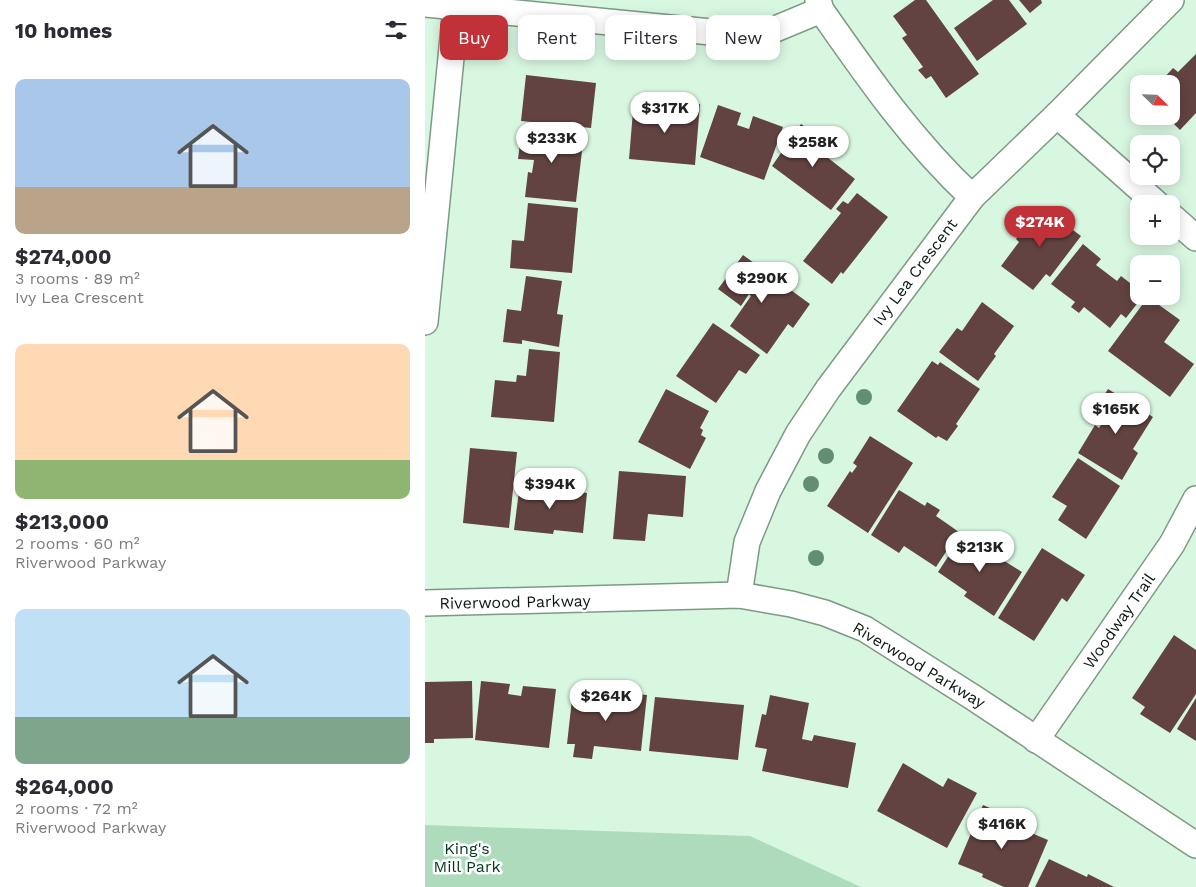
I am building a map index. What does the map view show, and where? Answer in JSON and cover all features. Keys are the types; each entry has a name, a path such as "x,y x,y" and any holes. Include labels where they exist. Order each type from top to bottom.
{"street":[{"name":"Ivy Lea Crescent","path":"739,595 747,542 768,491 799,434 834,381 972,197 1057,115 1171,0"},
{"path":"425,4 711,32 739,33 773,30 819,5 904,125 946,172 972,197"},
{"path":"425,322 456,7"},
{"path":"1057,115 1147,195"},
{"path":"1180,224 1196,238"},
{"name":"Woodway Trail","path":"1036,740 1172,544 1196,499"},
{"name":"Riverwood Parkway","path":"425,603 739,595 791,604 825,613 865,630 975,698 1196,845"}],"green space":[{"name":"King's Mill Park","path":"425,825 750,836 861,887 425,887"}],"building":[{"path":"915,0 926,0 979,74 946,98 931,76 926,79 918,70 923,67 902,38 907,35 893,16"},
{"path":"993,0 1009,0 1027,24 977,61 954,28"},
{"path":"1019,0 1041,0 1042,3 1030,13"},
{"path":"1196,54 1196,113 1180,130 1175,125 1180,125 1180,75 1167,75 1173,68 1178,72"},
{"path":"526,75 596,83 591,128 521,121"},
{"path":"670,102 700,104 695,165 629,159 633,111 636,111 636,105 669,108"},
{"path":"718,105 741,113 737,125 749,129 753,116 783,127 764,180 700,157"},
{"path":"801,124 825,141 818,150 855,179 831,210 772,166"},
{"path":"522,128 584,134 576,202 525,197 528,172 532,173 534,160 518,159"},
{"path":"857,193 888,217 843,274 841,272 832,284 803,261 841,213 836,209 843,201 848,204"},
{"path":"528,203 578,208 572,273 510,268 512,240 524,241"},
{"path":"1041,206 1081,236 1050,277 1046,274 1033,290 1001,266 1019,242 1016,239"},
{"path":"1083,244 1101,259 1096,265 1117,281 1121,276 1130,283 1130,305 1136,305 1126,318 1121,314 1110,328 1084,307 1079,313 1071,307 1075,302 1051,284"},
{"path":"743,255 810,304 793,328 788,324 767,354 730,326 751,296 749,294 741,306 718,289"},
{"path":"526,276 562,281 557,314 563,315 559,347 522,340 522,344 503,342 507,309 521,311"},
{"path":"982,302 1014,326 978,381 939,352 957,328 962,331"},
{"path":"1142,305 1159,305 1180,320 1164,342 1194,364 1170,397 1108,351"},
{"path":"713,323 760,355 746,374 739,370 716,403 676,376"},
{"path":"529,349 560,352 554,422 491,417 495,380 516,382 517,375 526,376"},
{"path":"932,361 938,365 940,362 980,389 956,424 958,426 947,441 938,436 936,438 897,411"},
{"path":"666,389 709,411 700,428 703,430 701,435 706,438 690,469 638,442"},
{"path":"1108,389 1153,417 1133,449 1138,453 1122,480 1078,453 1095,425 1099,428 1109,413 1097,406"},
{"path":"870,436 913,463 868,533 827,506 850,471 852,473 857,466 853,463"},
{"path":"470,448 517,452 509,528 463,523"},
{"path":"1078,458 1120,486 1086,539 1058,520 1067,506 1052,497"},
{"path":"619,471 686,476 683,517 648,514 645,541 613,539"},
{"path":"520,483 587,493 583,533 554,530 553,534 514,530"},
{"path":"899,490 925,506 927,502 940,510 936,516 959,532 936,567 904,546 899,553 871,535"},
{"path":"963,534 979,544 983,538 998,547 993,554 1022,572 994,616 964,596 967,592 938,572"},
{"path":"1042,548 1085,575 1067,602 1062,598 1034,641 998,618"},
{"path":"1174,635 1196,650 1196,694 1170,733 1140,714 1145,707 1132,698"},
{"path":"472,681 473,738 434,739 434,743 425,743 425,682"},
{"path":"481,681 510,684 508,694 521,696 523,686 556,689 549,748 475,740"},
{"path":"573,690 647,695 641,751 594,746 592,759 573,757 575,744 567,744"},
{"path":"770,695 809,703 802,739 812,741 814,735 856,743 848,788 762,771 767,749 755,747 762,714 766,715"},
{"path":"655,697 744,705 738,760 649,751"},
{"path":"1196,698 1196,741 1177,729"},
{"path":"903,763 943,787 948,778 977,793 947,848 877,811"},
{"path":"983,805 1013,818 1010,824 1048,840 1028,887 1004,887 982,877 983,874 958,864"},
{"path":"1049,859 1087,877 1088,874 1114,887 1035,887"}]}
